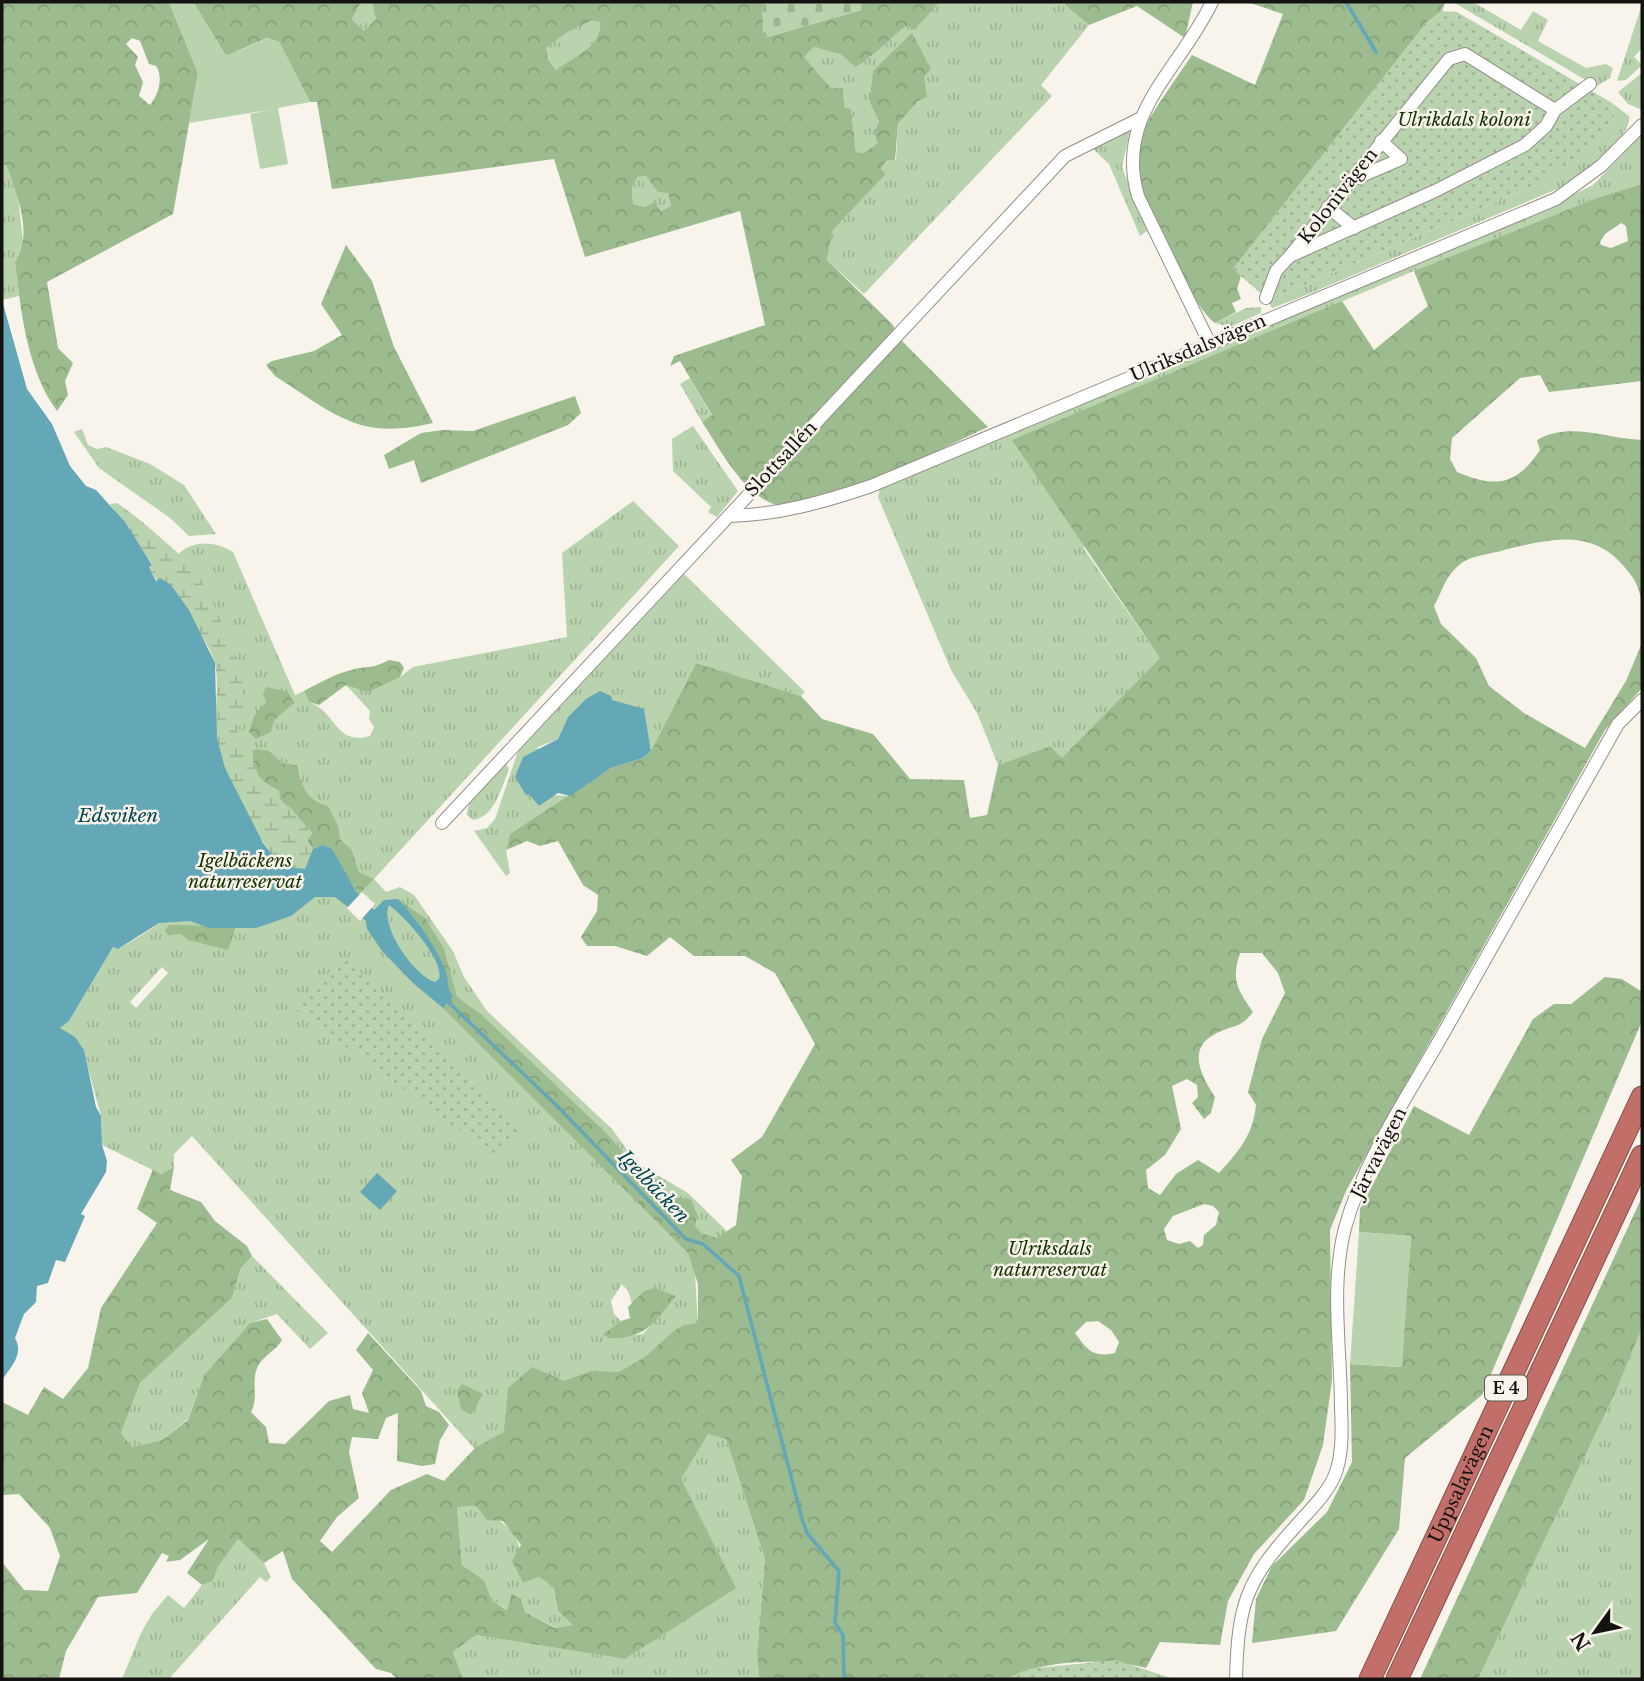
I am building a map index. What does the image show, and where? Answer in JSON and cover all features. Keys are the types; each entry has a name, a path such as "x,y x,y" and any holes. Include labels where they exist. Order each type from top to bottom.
{"highway":[{"name":"Uppsalavägen","path":"1370,1679 1642,1097"},
{"name":"Uppsalavägen","path":"1397,1679 1642,1156"}],"street":[{"path":"1210,344 1138,196 1132,174 1139,119 1212,2"},
{"name":"Kolonivägen","path":"1290,256 1381,141 1450,59 1459,54 1465,54 1555,110"},
{"name":"Kolonivägen","path":"1290,256 1435,191 1525,145 1546,126 1555,110 1590,85"},
{"name":"Slottsallén","path":"442,823 1065,156 1139,119"},
{"name":"Ulriksdalsvägen","path":"729,516 756,516 818,504 870,486 1556,199 1601,166 1642,125"},
{"path":"1350,181 1401,159 1381,141"},
{"path":"1328,207 1354,228"},
{"path":"1266,298 1276,271 1290,256"},
{"name":"Järvavägen","path":"1236,1679 1238,1627 1252,1583 1265,1560 1312,1507 1335,1476 1342,1433 1337,1284 1345,1231 1356,1194 1392,1125 1618,724 1642,700"}],"green space":[{"path":"2,2 169,2 198,73 173,214 47,282 58,348 73,363 65,381 68,395 57,411 39,377 27,340 15,262 23,240 22,214 6,165 2,165","holes":["132,38 140,41 149,64 156,66 160,76 158,91 150,105 139,96 143,82 135,65 138,57 126,44"]},
{"path":"169,2 193,2 226,56 268,38 279,42 310,102 278,108 288,164 260,169 250,114 269,110 189,123 198,73"},
{"path":"193,2 361,2 352,19 364,31 376,19 372,2 762,2 764,38 861,10 861,2 940,2 915,29 906,26 855,67 841,54 814,47 804,57 831,88 843,88 844,107 851,109 856,152 863,153 878,143 874,133 879,122 870,103 873,71 912,33 931,69 924,77 927,97 918,101 898,124 895,160 886,161 881,169 886,174 833,230 827,260 892,324 903,342 988,427 884,475 825,498 800,505 782,506 769,502 757,495 735,472 702,422 712,415 680,361 670,366 674,356 765,325 740,211 585,257 554,159 332,189 317,102 310,102 279,42 267,38 226,56","holes":["591,21 600,22 599,31 592,44 556,70 548,59 546,48 566,33","646,176 658,192 668,193 671,206 661,211 654,202 645,207 633,204 632,187 638,177"]},
{"path":"361,2 372,2 377,19 364,31 352,19"},
{"path":"762,2 861,2 861,10 764,38"},
{"path":"940,2 1066,2 1066,6 1089,25 1041,85 1052,96 864,294 827,260 833,230 886,174 881,169 886,161 896,160 898,124 918,101 870,103 879,122 878,143 863,153 856,152 851,109 843,108 831,88 804,57 814,47 870,58 877,47 906,26 915,28"},
{"path":"1066,2 1193,2 1185,38 1137,6 1089,25 1066,6"},
{"path":"1247,2 1445,2 1442,11 1427,22 1234,268 1241,276 1237,289 1241,299 1232,303 1236,312 1215,323 1191,293 1164,242 1142,189 1135,151 1150,117 1192,55 1255,85 1283,14"},
{"path":"1453,2 1473,2 1521,30 1533,11 1548,20 1538,41 1586,68 1606,64 1613,68 1610,78 1597,86"},
{"path":"1642,4 1642,48 1634,57 1642,65 1626,80 1617,81"},
{"name":"Ulrikdals koloni","path":"1442,11 1457,12 1612,103 1615,124 1574,160 1535,185 1270,300 1266,298 1233,269 1427,22"},
{"path":"591,21 600,22 599,31 592,44 556,70 548,59 545,48 566,33"},
{"path":"1642,73 1642,110 1628,104 1618,92"},
{"path":"1612,103 1629,116 1628,124 1616,143 1569,184 1299,298 1272,308 1269,303 1270,300 1535,185 1615,124"},
{"path":"1130,130 1122,167 1147,231 1140,236 1109,164 1092,148"},
{"path":"1642,134 1642,184 1599,197 1414,271 1097,405 1084,549 1160,658 1062,759 1050,746 998,765 977,713 951,670 878,497 880,488 1556,203 1593,185"},
{"path":"2,165 6,165 18,197 24,250 15,262 19,296 2,300"},
{"path":"646,176 668,193 671,206 661,211 633,204 632,187 638,177"},
{"name":"Ulriksdals naturreservat","path":"1642,184 1642,381 1549,392 1540,375 1520,378 1452,438 1450,459 1457,472 1494,482 1513,477 1522,471 1540,450 1537,440 1550,435 1576,431 1642,440 1642,604 1632,577 1608,551 1580,541 1550,540 1467,560 1448,578 1434,606 1441,624 1476,658 1489,686 1524,713 1585,748 1626,681 1642,643 1642,688 1605,730 1346,1191 1330,1230 1332,1380 1323,1445 1304,1500 1254,1554 1228,1601 1220,1645 1160,1642 1146,1668 1113,1663 1076,1662 1039,1667 1008,1679 767,1679 759,1676 757,1653 765,1559 726,1439 708,1434 681,1479 736,1588 625,1659 476,1635 453,1652 463,1679 397,1679 391,1673 376,1669 292,1579 283,1551 264,1563 238,1539 218,1567 213,1581 202,1585 187,1573 209,1539 180,1560 166,1562 169,1556 162,1553 137,1593 98,1597 66,1651 59,1679 2,1679 2,1562 24,1590 48,1591 60,1556 50,1528 19,1494 2,1495 2,1402 28,1415 44,1387 63,1399 88,1368 101,1308 157,1223 137,1209 153,1169 161,1174 174,1167 170,1190 201,1202 215,1221 247,1246 252,1256 241,1268 232,1298 140,1383 121,1433 132,1447 162,1440 188,1420 204,1375 250,1323 267,1319 282,1340 257,1368 251,1412 266,1427 269,1443 285,1444 329,1401 350,1395 353,1409 369,1413 362,1393 373,1370 356,1350 368,1333 421,1391 426,1406 439,1412 449,1425 440,1440 435,1464 422,1466 397,1461 398,1413 386,1418 378,1439 352,1437 349,1452 359,1498 337,1517 320,1541 332,1552 391,1490 427,1474 444,1481 476,1447 504,1432 508,1388 532,1367 564,1381 591,1371 619,1372 645,1357 675,1330 684,1325 698,1323 698,1284 688,1253 443,1008 453,997 446,988 447,978 417,921 398,899 426,919 444,949 457,997 482,1015 606,1133 662,1196 691,1199 697,1215 695,1226 701,1233 717,1238 736,1225 742,1176 731,1160 762,1137 815,1044 775,973 745,956 694,956 670,937 647,956 615,946 587,946 581,937 597,911 598,895 583,885 558,841 540,846 527,841 506,850 510,834 611,768 643,758 651,751 696,663 801,696 822,719 873,734 910,779 964,780 970,818 987,815 998,765 1050,746 1062,758 1160,658 1012,440 1342,301 1374,350 1428,306 1414,271 1599,197","holes":["1621,223 1626,226 1628,241 1611,248 1601,245 1605,234","1240,953 1262,953 1278,973 1285,993 1262,1039 1248,1092 1256,1105 1252,1125 1239,1150 1219,1173 1198,1160 1176,1174 1160,1195 1148,1188 1146,1170 1165,1155 1181,1129 1172,1086 1187,1079 1197,1085 1198,1097 1192,1103 1204,1119 1211,1113 1215,1097 1199,1064 1201,1047 1206,1040 1240,1024 1253,1012 1237,984 1236,970","1204,1204 1213,1206 1219,1212 1216,1225 1204,1235 1203,1245 1198,1248 1190,1241 1179,1244 1167,1240 1164,1229 1173,1216","1098,1321 1111,1330 1119,1342 1115,1353 1096,1353 1087,1348 1075,1333 1086,1322","476,1506 487,1520 503,1521 521,1545 512,1561 523,1583 539,1577 554,1588 558,1611 573,1625 555,1628 525,1612 521,1599 512,1593 507,1610 492,1601 484,1580 462,1565 457,1507"]},
{"path":"346,245 372,281 394,347 433,423 385,429 348,421 275,376 266,365 272,361 314,351 342,335 321,304"},
{"path":"1261,307 1261,313 1230,327 1215,323 1246,308"},
{"path":"690,378 712,416 702,422 680,384"},
{"path":"575,396 581,413 568,425 421,483 414,460 389,469 384,455 421,433 443,430 473,431"},
{"path":"693,426 738,491 717,517 708,512 711,507 673,471 672,439"},
{"path":"82,429 88,445 97,449 106,447 150,464 184,485 216,534 189,536 170,518 99,468 74,432"},
{"name":"Igelbäckens naturreservat","path":"633,501 679,546 374,879 386,892 400,887 414,895 453,951 464,977 487,1011 612,1129 637,1163 688,1193 739,1243 721,1351 695,1274 698,1324 726,1439 765,1559 757,1653 759,1675 767,1679 463,1679 453,1652 476,1635 625,1659 650,1643 192,1136 174,1154 174,1167 161,1174 102,1145 101,1116 87,1065 60,1028 69,1021 113,947 118,949 137,938 294,834 359,881 373,879 359,872 352,850 340,839 339,828 304,791 298,765 282,763 256,749 252,751 238,737 196,577 188,562 177,556 183,550 196,544 212,544 233,552 295,695 304,691 309,702 318,706 342,732 358,738 370,736 374,727 369,719 370,711 346,685 400,677 413,667 567,637 562,553","holes":["162,967 168,973 136,1008 130,1002","622,1284 628,1291 632,1304 642,1294 652,1291 662,1291 675,1296 643,1334 608,1338 604,1334 621,1321 614,1314 611,1301"]},
{"path":"117,503 187,561 210,597 241,673 244,722 237,728 238,737 251,747 261,778 279,790 280,800 292,809 312,834 307,840 313,849 305,869 281,866 260,838 233,790 217,739 216,673 211,651 156,579 149,567 152,564 110,504"},
{"path":"684,574 805,692 801,696 696,663 651,751 644,710 568,717 558,739 538,747 526,790 529,794 570,796 510,834 506,850 510,873 506,876 474,831 487,828 495,819 518,751"},
{"path":"389,660 400,662 404,668 400,677 368,692 346,685 319,705 309,702 304,691 339,674"},
{"path":"266,687 288,692 294,703 274,720 271,732 256,739 249,732 254,716 266,702 263,694"},
{"path":"252,751 269,751 282,763 298,765 306,791 314,800 328,806 339,828 340,839 352,850 359,872 374,879 359,894 322,845 313,849 307,840 312,833 254,772"},
{"path":"506,763 509,770 492,808 481,818 473,820 467,815 471,800"},
{"path":"169,925 236,926 228,950 188,940 181,934 168,935 165,930"},
{"path":"343,956 519,1129 492,1155 296,1010"},
{"path":"1605,977 1622,979 1642,992 1642,1021 1482,1395 1405,1458 1399,1529 1336,1631 1252,1643 1256,1599 1272,1566 1327,1512 1352,1462 1350,1364 1401,1367 1411,1236 1359,1232 1360,1209 1414,1106 1469,1135 1533,1019 1554,1004 1571,1004"},
{"path":"1642,1197 1642,1328 1617,1389 1478,1679 1420,1679"},
{"path":"1359,1232 1411,1236 1402,1367 1350,1364"},
{"path":"252,1256 328,1333 310,1349 277,1314 250,1323 204,1375 188,1419 162,1440 132,1447 121,1433 140,1383 232,1298 241,1268"},
{"path":"655,1288 676,1296 648,1328 621,1338 608,1338 603,1334 630,1318 628,1307 644,1291"},
{"path":"1642,1328 1642,1679 1478,1679 1617,1389"},
{"path":"462,1384 483,1394 471,1415 461,1409 457,1391"},
{"path":"476,1506 501,1522 514,1536 521,1555 523,1583 539,1577 554,1588 558,1611 574,1625 556,1628 525,1612 521,1599 513,1593 508,1610 492,1601 484,1580 462,1565 457,1507"},
{"path":"238,1539 264,1563 271,1577 266,1582 260,1577 169,1679 122,1679 152,1614 168,1595 184,1608 202,1585 213,1581 218,1567"},
{"path":"1116,1660 1174,1679 1008,1679 1027,1669"}],"water":[{"name":"Edsviken","path":"2,300 27,389 52,424 70,466 86,486 96,490 125,522 152,565 149,567 156,581 160,578 171,585 189,610 215,663 217,738 225,768 263,843 281,866 305,869 313,849 322,845 332,849 355,890 374,910 384,900 398,899 418,922 435,948 446,971 453,997 443,1008 413,983 382,951 367,929 366,921 335,897 315,897 291,916 256,928 209,928 190,921 159,923 118,949 113,947 69,1021 60,1028 75,1037 84,1050 96,1107 101,1116 106,1172 81,1214 85,1216 65,1262 56,1260 48,1283 37,1286 36,1302 24,1314 15,1338 17,1355 2,1380","holes":["389,905 430,950 439,971 439,979 435,982 418,970 400,949 387,914"]},
{"path":"600,691 611,696 612,700 644,709 651,751 643,758 611,768 570,796 558,793 539,806 529,794 526,795 515,777 523,757 558,739 568,717 586,699"},
{"path":"377,1173 397,1191 380,1210 360,1192"}],"pier":[{"path":"362,892 375,904 360,921 347,908"}],"waterway":[{"path":"1346,2 1376,52"},
{"name":"Igelbäcken","path":"446,1000 555,1104 686,1239 703,1244 739,1276 802,1519 807,1533 839,1571 835,1623 843,1635 844,1678 850,1679"}]}
